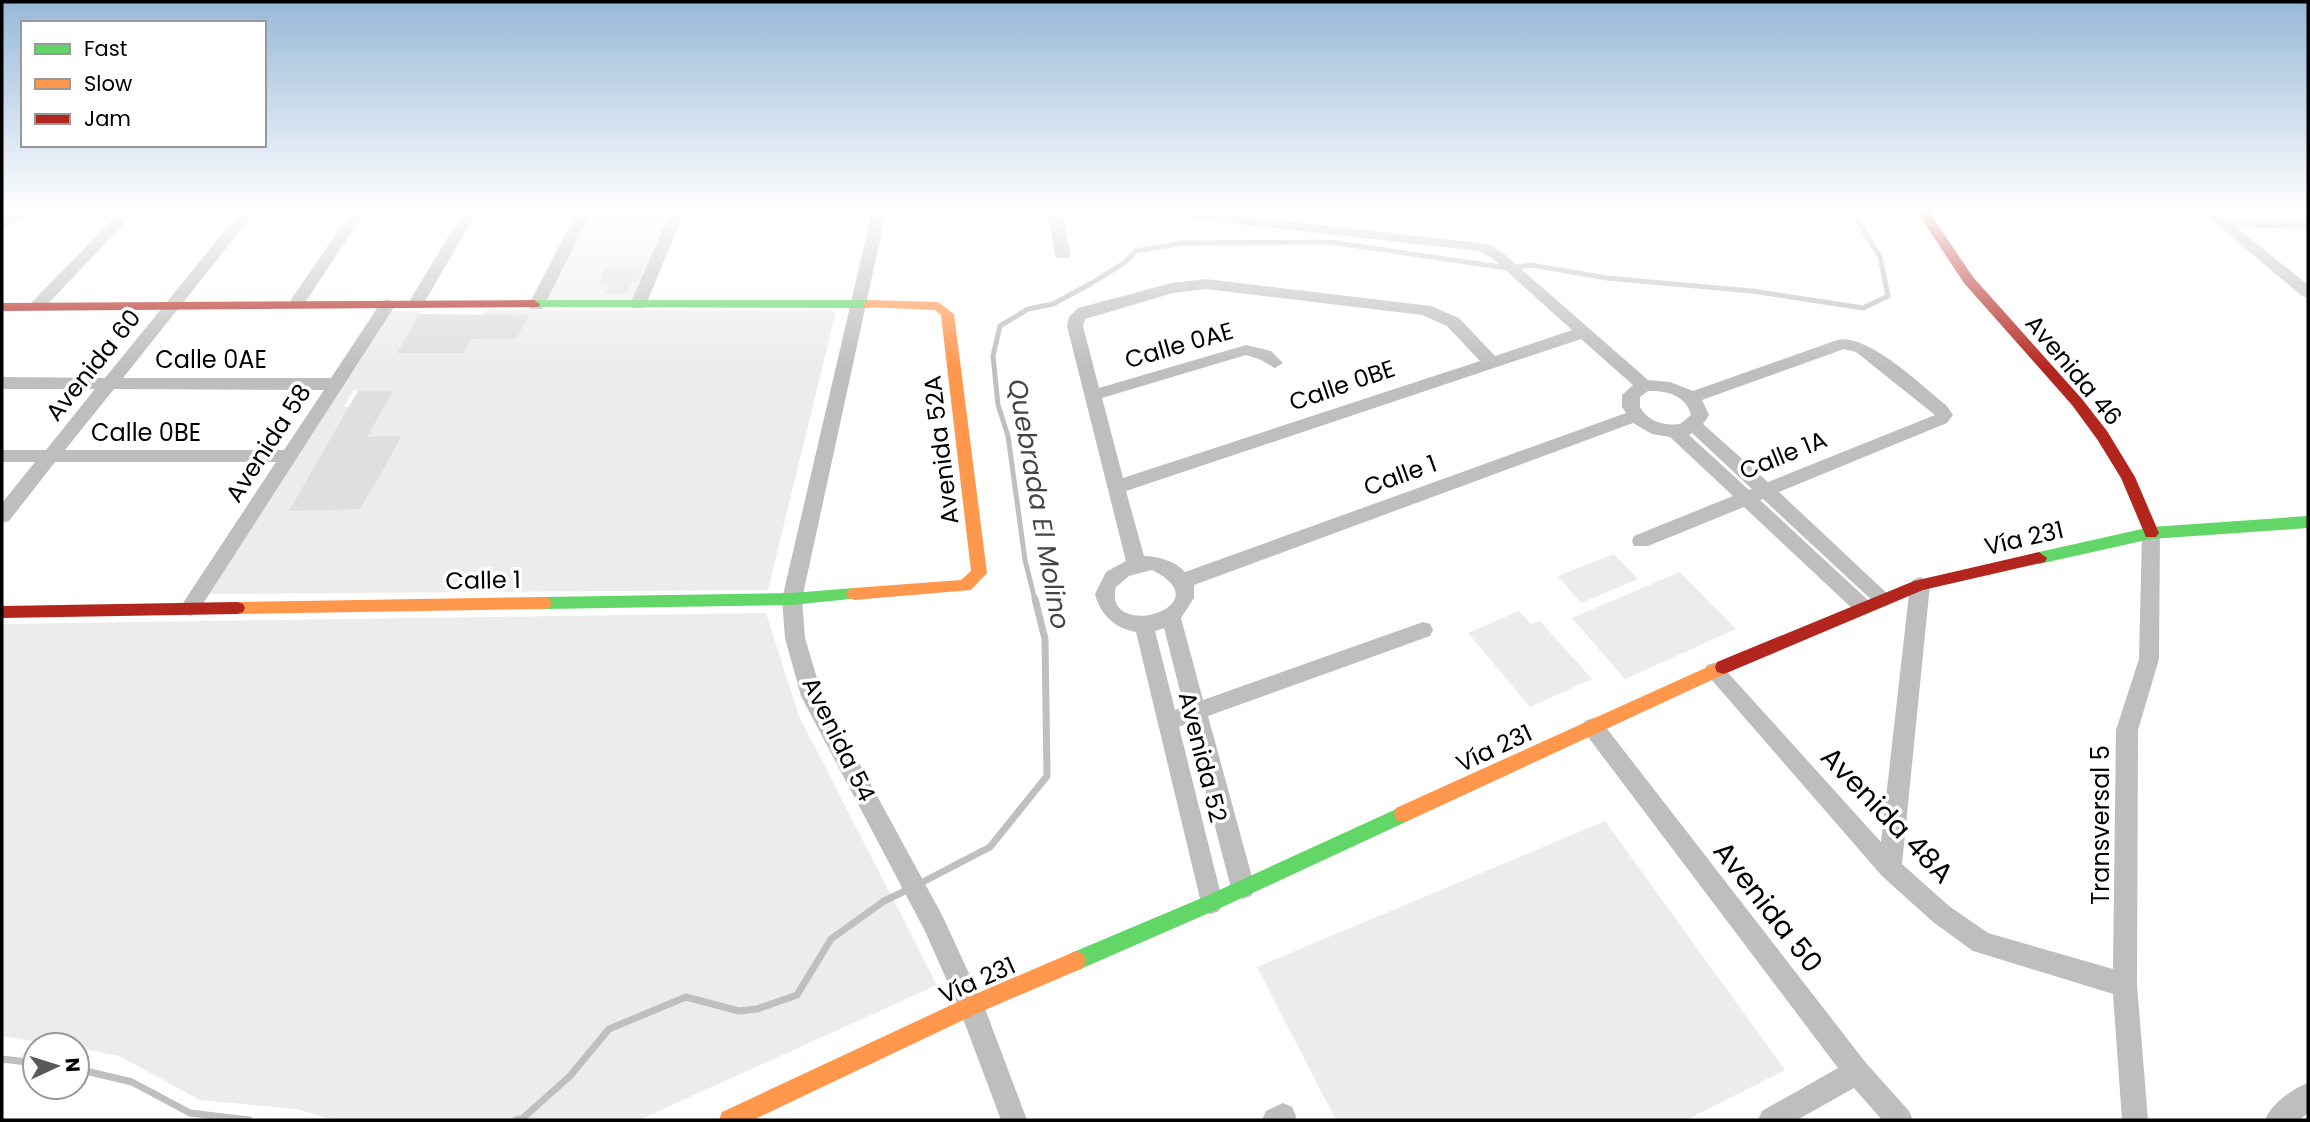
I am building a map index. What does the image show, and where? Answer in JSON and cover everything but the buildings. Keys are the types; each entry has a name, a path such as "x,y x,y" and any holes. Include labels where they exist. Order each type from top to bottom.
{"street":[{"path":"37,306 77,264"},
{"name":"Avenida 60","path":"2,516 206,264"},
{"path":"296,304 323,264"},
{"path":"415,305 439,264"},
{"path":"536,306 557,264"},
{"path":"638,305 655,264"},
{"name":"Avenida 54","path":"866,264 792,600 795,638 813,696 934,923 971,1006 1014,1120"},
{"path":"1508,264 1644,387"},
{"name":"Avenida 46","path":"1959,264 1976,289 2085,415 2124,469 2151,533"},
{"path":"2273,264 2308,293"},
{"path":"1136,564 1076,326 1077,317 1084,312 1172,288 1206,284 1425,310 1453,321 1490,361"},
{"path":"2,307 175,304 857,304"},
{"name":"Avenida 58","path":"190,608 388,304"},
{"name":"Avenida 52A","path":"857,304 938,306 947,313 979,573 977,578 965,586"},
{"name":"Calle 0BE","path":"1117,487 1584,332"},
{"name":"Calle 1A","path":"1641,541 1941,419 1944,415 1940,409 1861,348 1852,344 1843,344 1691,398"},
{"name":"Calle 0AE","path":"1094,396 1246,350 1265,355 1275,363"},
{"name":"Calle 0AE","path":"2,383 336,384"},
{"path":"1668,386 1691,398 1700,415 1694,425 1674,431 1652,427 1635,416 1629,401 1636,390 1644,387 1668,386"},
{"name":"Calle 1","path":"1182,581 1635,416"},
{"path":"1694,425 1883,599"},
{"path":"1674,431 1863,607"},
{"name":"Calle 0BE","path":"2,456 290,456"},
{"name":"Vía 231","path":"730,1120 971,1006 1243,888 1714,671 1883,599 1920,585 2151,533 2308,522"},
{"name":"Transversal 5","path":"2135,1120 2125,985 2127,730 2149,659 2151,533"},
{"path":"1136,564 1163,566 1182,581 1185,589 1183,605 1171,618 1158,623 1144,625 1129,622 1109,607 1107,585 1123,568 1136,564"},
{"path":"1890,869 1920,585"},
{"name":"Calle 1","path":"2,612 792,600 965,586"},
{"name":"Avenida 52","path":"1171,618 1243,888"},
{"name":"Avenida 52","path":"1144,625 1211,902"},
{"path":"1167,722 1423,630"},
{"name":"Avenida 48A","path":"1714,671 1890,869 1941,914 1982,943 2125,985"},
{"name":"Avenida 50","path":"1593,727 1857,1072 1900,1120"},
{"path":"1771,1120 1857,1072"},
{"path":"2278,1120 2308,1096"}],"shaded area":[{"path":"564,264 648,264 632,302 545,301"},
{"path":"487,310 836,311 768,590 207,594 388,311 421,311 397,353 463,353","holes":["353,391 392,391 384,407 344,407"]},
{"path":"1614,554 1638,579 1581,603 1558,576"},
{"path":"1680,572 1736,629 1625,679 1572,618"},
{"path":"1519,611 1531,624 1540,621 1592,679 1530,707 1468,633"},
{"path":"766,613 799,716 937,985 639,1120 334,1120 297,1109 200,1100 119,1056 91,1051 91,1031 21,1031 21,1039 2,1036 2,624"},
{"path":"1605,821 1785,1070 1686,1120 1336,1120 1257,967"}],"waterway":[{"name":"Quebrada El Molino","path":"1035,600 1025,560 1008,436 998,405 993,356 1000,326 1028,309 1053,304 1122,264"},
{"name":"Quebrada El Molino","path":"1482,264 1507,268 1531,265 1607,278 1752,291 1863,308 1888,296 1882,264"},
{"name":"Quebrada El Molino","path":"919,884 990,847 1047,776 1045,639 1035,599"},
{"name":"Quebrada El Molino","path":"516,1120 523,1118 570,1076 609,1029 686,997 739,1011 757,1009 797,995 831,939 884,901 909,889"},
{"name":"Quebrada El Molino","path":"2,1059 21,1061"},
{"name":"Quebrada El Molino","path":"91,1072 132,1082 190,1113 249,1120"}],"traffic: fast":[{"path":"534,304 869,304"},
{"path":"2039,558 2151,533 2308,522"},
{"path":"544,603 792,599 854,594"},
{"path":"1076,961 1211,903 1403,814"}],"traffic: slow":[{"path":"854,594 965,586 979,573 947,314 938,306 869,304"},
{"path":"237,608 544,603"},
{"path":"1403,814 1723,667"},
{"path":"730,1120 971,1006 1076,961"}],"traffic: jam":[{"path":"1958,264 1968,280 2077,402 2102,435 2128,477 2151,533"},
{"path":"2,307 534,304"},
{"path":"1723,667 1920,585 2039,558"},
{"path":"2,612 237,608"}]}
